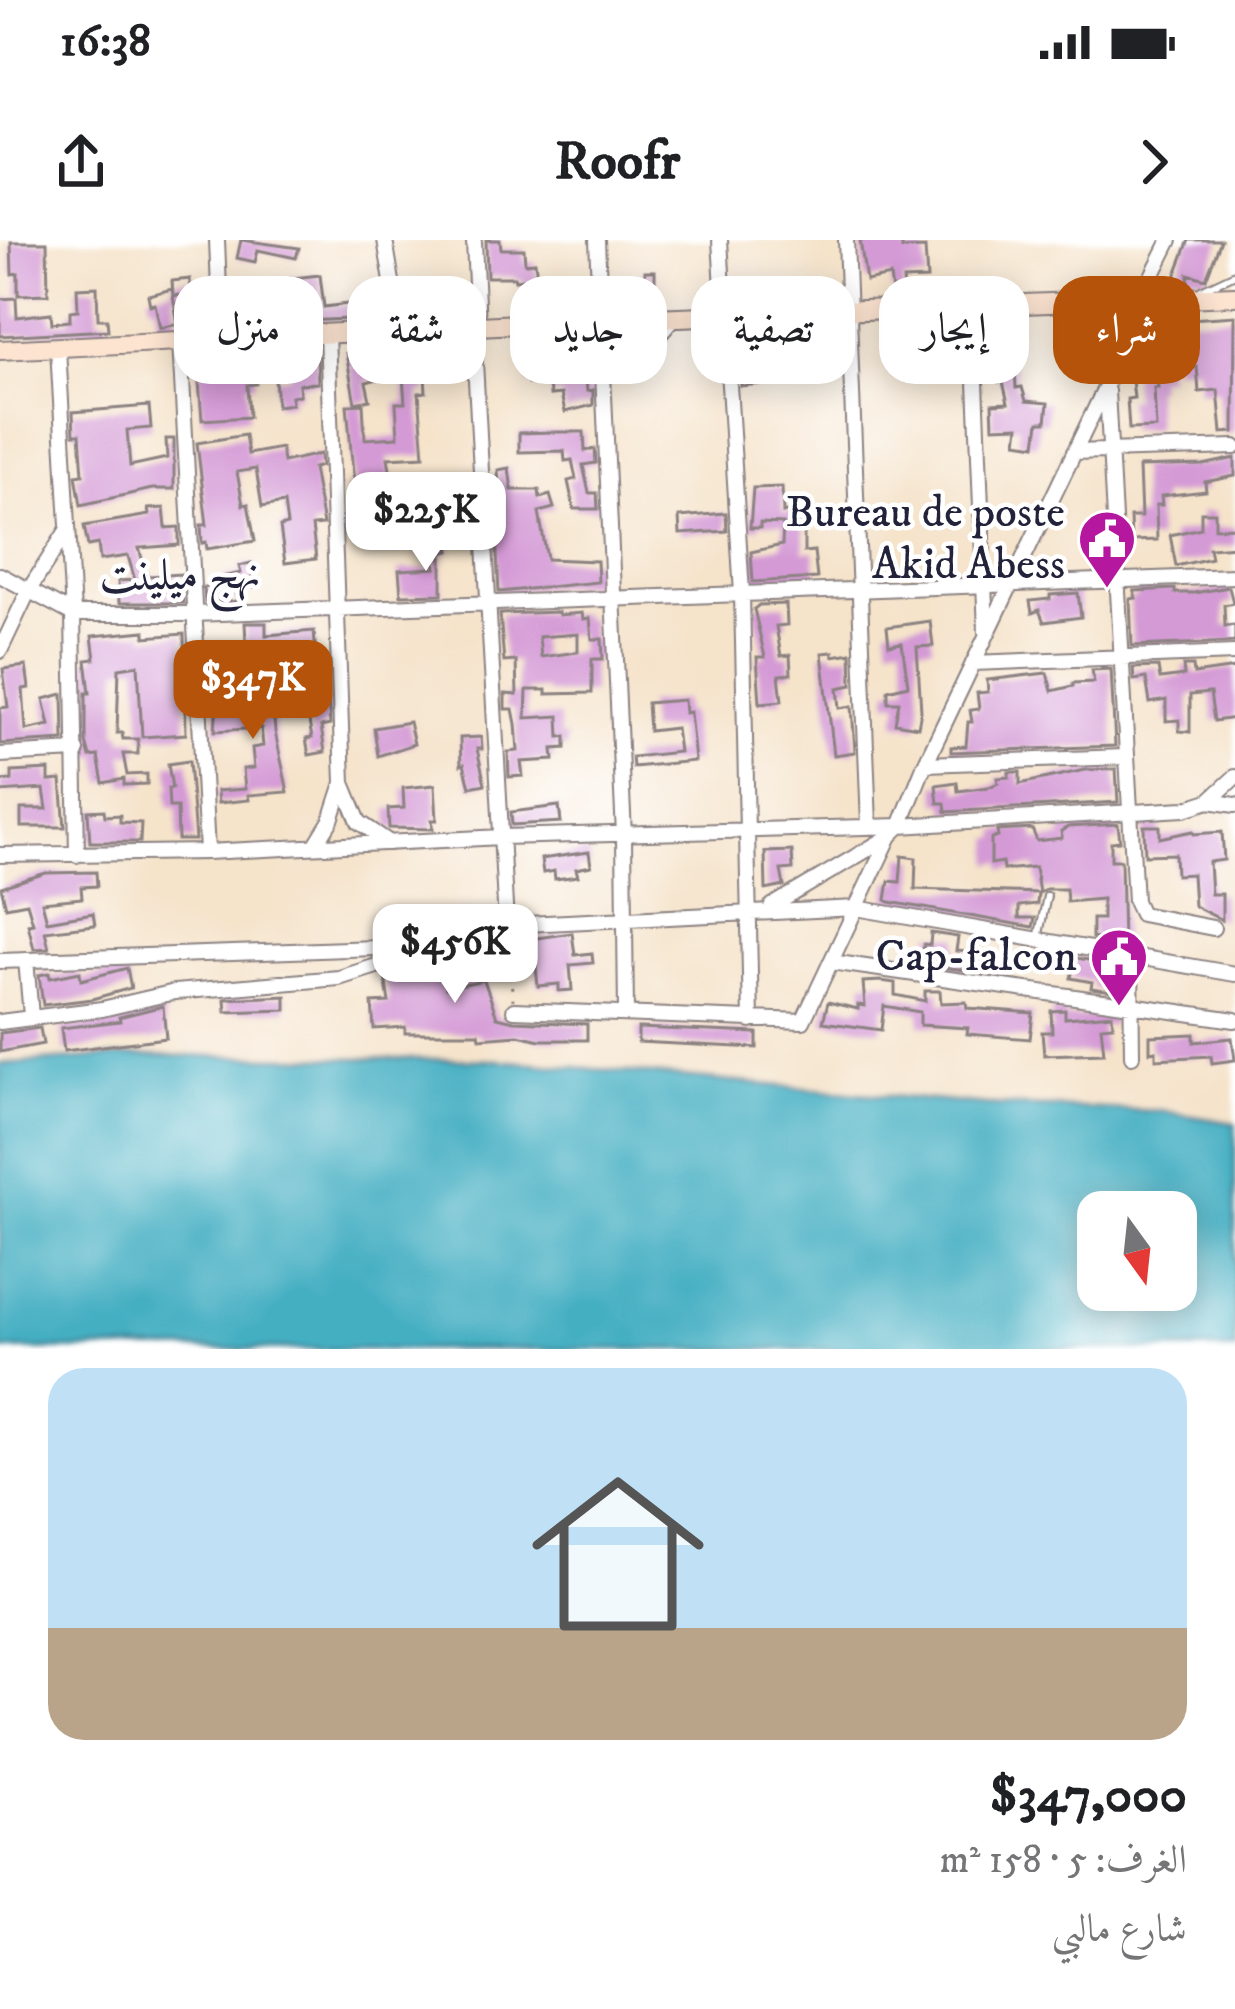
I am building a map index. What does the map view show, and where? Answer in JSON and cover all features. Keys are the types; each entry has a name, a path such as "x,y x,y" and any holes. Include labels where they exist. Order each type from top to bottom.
{"main road":[{"path":"1200,297 1235,296"},
{"path":"667,317 691,316"},
{"path":"323,332 347,328"},
{"path":"0,350 174,341"}],"street":[{"path":"217,240 218,276"},
{"path":"385,240 391,276"},
{"path":"597,240 598,276"},
{"path":"720,240 723,276"},
{"path":"846,240 848,276"},
{"path":"1152,276 1170,240"},
{"path":"472,276 474,242"},
{"path":"315,846 332,820 343,783 327,332"},
{"path":"58,347 74,614 77,855"},
{"path":"182,384 207,852"},
{"path":"473,384 506,925"},
{"path":"603,384 624,836 626,1014"},
{"path":"730,384 755,911 751,1021"},
{"path":"851,384 869,825"},
{"path":"977,384 986,637"},
{"path":"1106,386 1136,908 1141,914 1213,928"},
{"path":"514,1010 803,1021 1106,386"},
{"path":"1074,452 1235,447"},
{"path":"0,651 29,590 66,532"},
{"name":"نهج ميلينت","path":"0,575 74,614 193,614 1235,576"},
{"path":"973,663 1235,653"},
{"path":"0,755 77,751"},
{"path":"925,764 1125,757"},
{"path":"0,855 207,852 869,825 895,831 1184,809 1209,801 1235,777"},
{"path":"343,783 359,822 390,843"},
{"path":"1209,801 1235,805"},
{"path":"755,911 895,831"},
{"path":"0,961 376,948 446,928 856,908 1235,974"},
{"path":"0,1022 102,1009 175,992 339,977 402,958 427,933"},
{"path":"1131,956 1132,1056"},
{"path":"26,960 31,1016"},
{"path":"831,962 1235,1020"}],"lane":[{"path":"1200,291 1235,274"},
{"path":"667,332 679,317"},
{"path":"1037,939 1048,896"}],"path":[{"path":"506,925 514,1010"}],"water":[{"path":"133,1055 498,1060 987,1105 1162,1111 1235,1123 1235,1349 0,1349 0,1064"}],"building":[{"path":"241,240 299,248 296,258 258,250 255,262 237,258"},
{"path":"486,240 500,240 501,249 524,249 525,263 535,262 537,276 487,277"},
{"path":"860,240 902,240 902,249 925,248 927,276 879,276 866,281"},
{"path":"1189,240 1221,240 1206,279 1175,276"},
{"path":"11,242 47,242 48,294 18,295"},
{"path":"174,281 174,325 160,328 148,295 172,289 173,295"},
{"path":"97,287 98,319 107,319 108,330 0,336 0,299 16,298 17,317 51,313 52,323 70,321 70,311 78,310 77,288"},
{"path":"323,299 324,307 347,304 347,319 323,320"},
{"path":"1235,316 1234,432 1222,433 1218,390 1199,392 1200,318"},
{"path":"199,384 256,384 247,385 249,417 202,420"},
{"path":"275,384 299,384 300,395 291,396 292,404 277,406"},
{"path":"352,384 366,384 370,400 355,403"},
{"path":"404,384 426,384 426,392 419,393 424,456 388,458 396,504 352,508 347,405 363,404 365,439 398,437 396,403 405,403"},
{"path":"549,384 586,384 587,391 593,390 593,405 565,412 561,394 550,395"},
{"path":"1003,384 1022,387 1026,401 1048,403 1036,445 1017,442 1019,426 993,427 992,404 1008,403"},
{"path":"1132,384 1158,384 1156,428 1129,429 1127,399 1134,398"},
{"path":"149,406 151,428 127,430 130,466 167,458 166,439 174,439 174,489 152,489 81,505 76,475 83,474 80,434 74,434 73,412"},
{"path":"584,432 585,451 595,449 596,463 583,465 589,493 597,493 598,509 574,509 568,481 576,479 572,460 565,461 564,451 519,452 519,433"},
{"path":"245,435 248,454 281,448 283,462 320,454 321,466 313,468 323,525 312,526 316,559 285,563 280,527 287,525 284,503 262,507 256,469 237,472 255,541 207,549 206,542 202,543 201,525 207,525 197,443"},
{"path":"1235,458 1235,476 1205,482 1206,491 1161,496 1162,505 1156,505 1157,540 1131,541 1130,517 1141,517 1139,467 1203,465"},
{"path":"509,468 512,490 539,490 540,498 550,495 554,508 539,512 547,559 597,561 598,582 499,592 494,494 499,494 498,470"},
{"path":"782,487 783,513 793,510 799,528 804,529 804,552 814,551 817,578 753,582 751,552 782,545 783,524 760,523 760,528 750,528 753,488"},
{"path":"164,508 166,528 179,527 179,545 139,548 147,576 181,574 183,603 119,603 118,581 135,580 128,556 100,560 98,544 88,546 84,526"},
{"path":"1201,512 1215,512 1215,528 1235,527 1235,546 1209,548 1211,558 1176,566 1170,535 1201,528"},
{"path":"726,513 727,531 680,534 679,517"},
{"path":"447,537 450,551 442,553 442,594 401,595 399,570 436,568 430,540"},
{"path":"251,563 253,587 235,589 237,601 205,602 204,587 224,585 222,577 241,573 239,566"},
{"path":"1229,587 1233,603 1224,605 1225,626 1235,625 1235,642 1132,646 1130,599 1136,598 1134,591 1194,593"},
{"path":"1078,593 1081,617 1044,622 1039,610 1032,613 1030,601"},
{"path":"786,604 787,625 776,626 781,656 790,655 791,674 779,675 782,701 760,703 757,657 765,657 754,609"},
{"path":"582,613 583,619 590,618 592,639 602,639 603,659 592,659 592,693 527,690 526,718 559,716 566,748 553,749 554,760 521,762 523,776 509,777 508,752 518,751 513,709 505,709 505,694 517,695 516,661 504,662 500,614","holes":["578,634 578,652 541,657 539,637"]},
{"path":"930,621 933,646 917,647 918,727 895,723 899,702 888,702 888,690 908,685 902,643 889,645 887,627"},
{"path":"245,623 266,623 266,635 314,631 316,656 294,657 294,650 268,653 268,661 247,662"},
{"path":"145,631 145,637 184,634 186,734 142,737 138,665 119,668 117,733 123,739 138,739 138,754 123,754 127,775 147,774 147,784 124,785 124,779 103,783 98,756 90,757 86,742 86,693 90,693 86,660 95,659 92,636"},
{"path":"833,652 833,656 851,653 852,685 838,688 840,708 852,706 855,752 834,755 822,653"},
{"path":"26,666 26,730 50,725 44,699 63,694 64,740 0,744 0,708 8,707 3,669"},
{"path":"1183,666 1193,666 1194,674 1235,668 1235,718 1214,721 1210,693 1190,695 1190,732 1179,731 1179,720 1166,721 1166,700 1150,703 1146,678 1134,680 1133,668 1158,667 1160,679 1184,676"},
{"path":"1111,669 1115,746 951,752 951,747 966,746 970,710 979,709 977,693 988,692 987,680 1047,673 1052,691 1094,682 1092,670"},
{"path":"278,684 281,706 273,707 275,732 288,792 218,803 217,791 245,789 243,769 254,768 252,748 263,746 261,728 215,731 218,687 243,691 243,709 265,707 262,687"},
{"path":"327,684 330,725 321,727 325,752 309,755 306,739 312,738 306,706 297,707 296,690"},
{"path":"684,700 685,713 690,712 695,761 633,767 632,757 679,752 676,728 649,731 647,703"},
{"path":"409,722 414,744 378,756 374,728"},
{"path":"481,737 482,749 477,749 485,784 470,787 461,765 460,738"},
{"path":"189,761 195,840 178,840 177,807 169,807 168,764"},
{"path":"1116,769 1118,802 946,812 945,803 938,803 936,785 957,782 958,791 989,787 998,783 997,778 1009,777 1009,772 1020,772 1020,784 1085,770"},
{"path":"49,770 49,781 61,780 65,827 21,827 21,809 47,809 44,789 0,792 0,781 12,780 12,772"},
{"path":"435,785 433,829 389,828 388,809 404,808 403,788"},
{"path":"559,806 561,822 512,825 511,812"},
{"path":"104,810 105,816 120,815 120,822 141,823 140,842 90,842 88,811"},
{"path":"1118,824 1120,841 1111,842 1111,860 1121,860 1123,943 1092,938 1092,919 1102,919 1102,899 1067,902 1066,889 1039,893 1035,867 1003,870 1002,862 991,864 991,839 998,837 997,831 1032,829 1037,841 1062,838 1061,831 1068,827"},
{"path":"1144,826 1160,826 1160,838 1193,831 1222,832 1224,860 1209,862 1211,894 1222,894 1222,920 1194,906 1192,874 1176,875 1175,854 1145,855"},
{"path":"792,851 793,869 781,870 784,886 766,890 765,852"},
{"path":"589,852 591,866 576,869 578,876 555,879 554,871 543,873 541,859"},
{"path":"902,856 916,858 915,889 1038,893 1037,904 1019,906 1019,918 1035,918 1033,927 886,900 889,881 900,882"},
{"path":"96,872 97,886 81,887 82,898 42,902 47,921 93,913 95,925 45,931 49,948 34,949 27,903 6,907 1,887 46,873"},
{"path":"572,933 575,955 592,953 593,963 570,965 572,990 559,991 559,984 538,986 536,967 532,960 520,962 516,941"},
{"path":"931,933 958,937 956,951 982,953 980,972 921,964"},
{"path":"458,945 459,966 445,967 446,988 484,980 497,1017 587,1024 587,1040 374,1029 372,1003 389,1002 385,977 408,967 425,967 425,958 436,957 435,950"},
{"path":"1076,958 1120,965 1120,992 1091,988 1092,982 1071,978"},
{"path":"127,968 131,988 43,1005 39,975 49,973 50,978 80,972 81,980"},
{"path":"863,982 895,983 895,995 925,1001 925,991 940,991 941,1003 966,1002 967,1008 1033,1013 1030,1039 920,1025 920,1012 884,1006 881,1030 823,1022 828,1002 858,1009 858,1005 865,1006"},
{"path":"286,996 286,1010 226,1012 225,999"},
{"path":"163,1006 166,1038 64,1051 61,1028 120,1021 119,1017"},
{"path":"1065,1010 1065,1018 1112,1014 1113,1025 1101,1026 1104,1053 1044,1055 1042,1032 1052,1032 1051,1011"},
{"path":"40,1028 43,1044 0,1052 0,1033"},
{"path":"638,1028 757,1033 757,1048 638,1042"},
{"path":"1194,1034 1194,1042 1232,1038 1235,1060 1212,1063 1211,1056 1156,1059 1156,1051 1150,1052 1150,1036"}],"place":[{"name":"Bureau de poste Akid Abess","path":"1107,590"},
{"name":"Cap-falcon","path":"1119,1008"}]}
